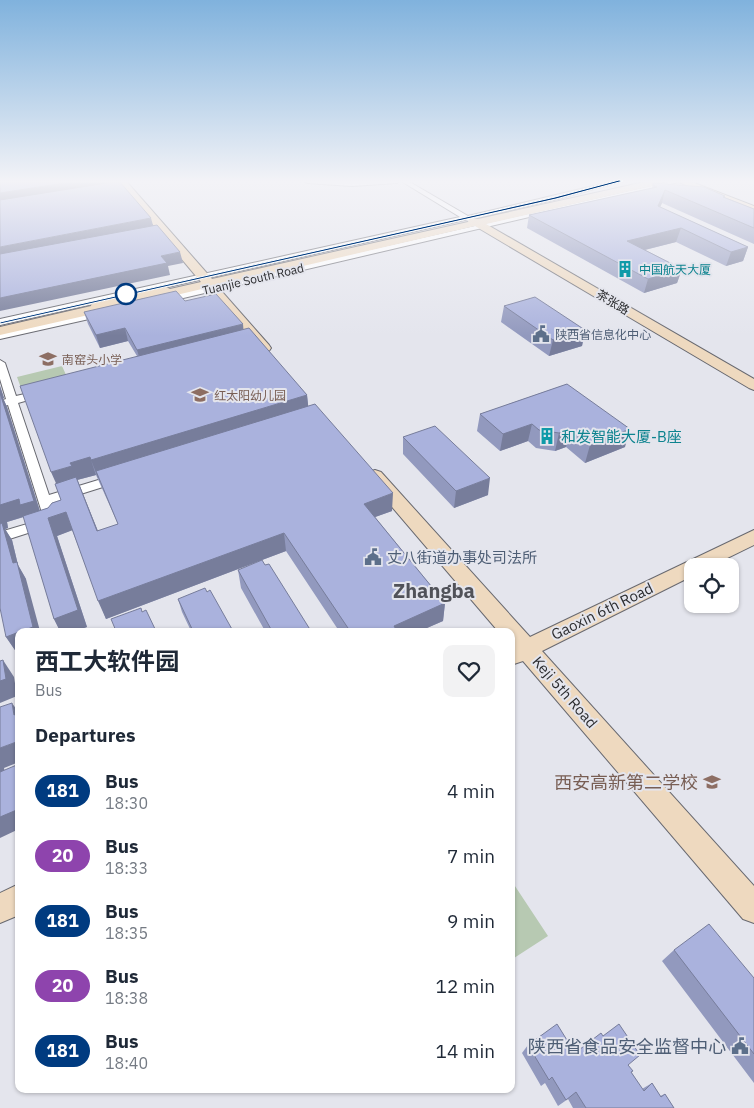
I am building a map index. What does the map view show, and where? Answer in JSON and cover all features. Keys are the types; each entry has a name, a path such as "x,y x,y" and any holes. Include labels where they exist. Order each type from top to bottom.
{"main road":[{"path":"160,233 208,282 251,339 273,359"},
{"name":"Tuanjie South Road","path":"0,331 423,233"},
{"name":"茶张路","path":"494,233 754,385"},
{"name":"Tuanjie South Road","path":"0,327 208,282"},
{"name":"Keji 5th Road","path":"366,465 499,628"},
{"name":"Gaoxin 6th Road","path":"711,558 754,537"},
{"name":"Gaoxin 6th Road","path":"519,652 684,571"},
{"name":"Keji 5th Road","path":"519,652 754,908"},
{"path":"0,908 15,901"}],"street":[{"name":"Tuanjie South Road","path":"0,322 208,282"},
{"name":"Tuanjie South Road","path":"0,336 208,282"},
{"path":"0,363 6,402 51,521 0,537"},
{"path":"6,402 49,391"},
{"path":"44,501 130,474"}],"green space":[{"path":"62,366 67,377 21,388 17,377"},
{"path":"515,886 548,936 515,957"}],"building":[{"path":"0,233 74,233 0,247"},
{"path":"115,233 164,233 180,252 161,256 167,263 0,298 0,254"},
{"path":"562,233 661,233 627,241 682,269 648,279"},
{"path":"691,233 717,233 748,247 731,252"},
{"path":"176,291 185,301 216,294 243,324 137,350 125,328 96,335 84,312"},
{"path":"535,297 585,330 553,340 504,306"},
{"path":"249,328 307,395 91,460 90,457 70,463 72,466 51,472 20,386"},
{"path":"567,384 630,429 590,445 570,430 559,433 539,430 532,424 503,434 480,414"},
{"path":"0,393 34,501 20,505 19,499 0,505"},
{"path":"315,404 393,493 364,504 445,603 394,626 395,628 348,628 284,533 98,601 66,512 48,518 78,610 54,619 23,516 48,508 52,503 61,500 55,484 76,477 97,531 118,524 96,471"},
{"path":"435,426 490,478 456,491 403,437"},
{"path":"2,523 13,563 17,562 33,627 15,628 15,634 6,637 0,608 0,524"},
{"path":"262,560 265,565 269,564 309,628 270,628 238,570"},
{"path":"205,588 207,592 210,590 231,628 192,628 178,599"},
{"path":"141,608 142,612 146,610 155,628 115,628 111,619"},
{"path":"3,660 6,679 0,681 0,661"},
{"path":"12,703 15,714 15,742 0,748 0,707"},
{"path":"15,766 15,811 0,817 0,772"},
{"path":"709,924 754,978 754,1054 674,950"},
{"path":"557,1024 575,1053 601,1033 603,1036 619,1024 640,1055 628,1065 633,1071 631,1072 644,1091 652,1083 661,1097 665,1094 674,1108 586,1108 576,1092 566,1100 552,1077 549,1080 528,1045"}],"bus line":[{"name":"181","path":"0,322 401,233"}],"place":[{"name":"中国航天大厦","path":"625,269"},
{"name":"陕西省信息化中心","path":"541,334"},
{"name":"南窑头小学","path":"48,359"},
{"name":"红太阳幼儿园","path":"200,395"},
{"name":"和发智能大厦-B座","path":"547,436"},
{"name":"丈八街道办事处司法所","path":"373,557"},
{"name":"西安高新第二学校","path":"712,782"},
{"name":"陕西省食品安全监督中心","path":"740,1046"}],"district":[{"name":"Zhangba","path":"434,590"}]}
